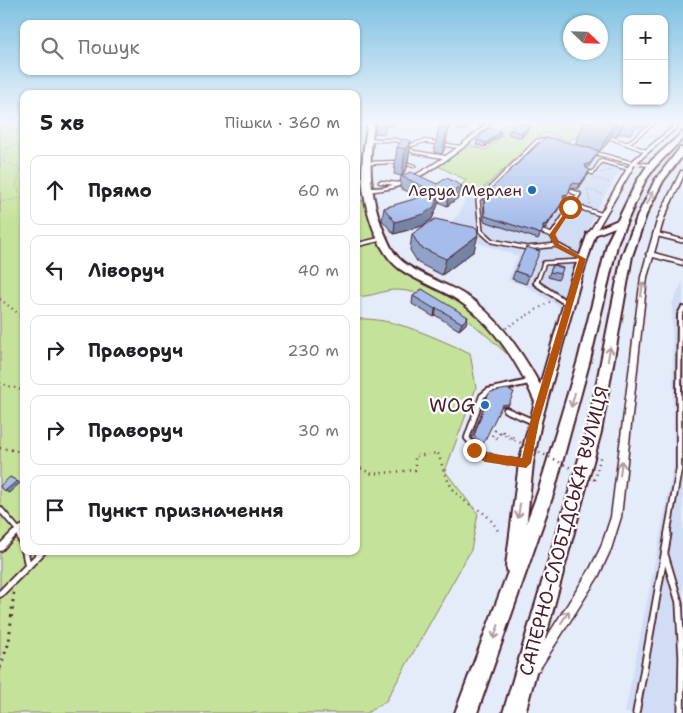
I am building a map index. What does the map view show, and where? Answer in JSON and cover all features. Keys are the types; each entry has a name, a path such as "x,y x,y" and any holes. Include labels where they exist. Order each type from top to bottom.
{"main road":[{"name":"САПЕРНО-СЛОБІДСЬКА ВУЛИЦЯ","path":"466,713 546,492 570,412 605,264 620,222 659,155"},
{"name":"САПЕРНО-СЛОБІДСЬКА ВУЛИЦЯ","path":"514,713 594,432 627,256 650,197 667,168 678,155"},
{"path":"592,233 620,222"}],"street":[{"path":"367,155 366,190 383,239 397,262 458,295 494,327 532,381 541,402"},
{"path":"366,190 398,184 447,155"},
{"name":"САПЕРНО-СЛОБІДСЬКА ВУЛИЦЯ","path":"513,586 517,529 526,463 535,422 568,304 592,233 631,166 642,155"},
{"name":"САПЕРНО-СЛОБІДСЬКА ВУЛИЦЯ","path":"521,689 606,549 616,517 638,316 649,254 670,194 683,172"},
{"path":"649,254 683,263"}],"lane":[{"path":"434,155 444,157"},
{"path":"523,155 478,200 481,231 492,241 527,248 557,245"},
{"path":"600,155 631,166"},
{"path":"594,159 631,166 652,165"},
{"path":"366,164 390,161 414,166"},
{"path":"586,171 593,173 601,161"},
{"path":"380,182 398,184"},
{"path":"552,235 579,194 571,191"},
{"path":"563,202 603,215"},
{"path":"543,232 552,235 557,245 582,260"},
{"path":"656,234 683,241"},
{"path":"360,244 383,239"},
{"path":"568,304 536,283 544,263 582,260"},
{"path":"636,713 679,469 680,314 683,308"},
{"path":"526,463 485,457 474,450 467,438 482,396 488,391 532,381"},
{"path":"506,410 535,422"},
{"path":"0,509 18,530 20,537"},
{"path":"0,548 18,530"},
{"path":"664,553 679,602 682,657 681,713"},
{"path":"25,555 28,566"},
{"path":"0,594 39,555"}],"path":[{"path":"0,158 4,155"},
{"path":"4,155 4,161 20,168 16,187 20,192"},
{"path":"595,174 619,169"},
{"path":"587,176 610,183"},
{"path":"592,212 586,189 602,194"},
{"path":"0,202 20,199"},
{"path":"494,327 504,329 558,298"},
{"path":"0,299 20,315"},
{"path":"0,384 20,390"},
{"path":"514,438 501,431 497,438 492,436 495,430 595,480 601,454"},
{"path":"0,448 20,451"},
{"path":"360,468 372,474 415,470 415,456 438,454 444,477 459,496 491,515 498,531"},
{"path":"0,668 9,642 15,579"}],"shaded area":[{"path":"519,155 611,155 627,160 597,208 579,252 561,308 526,286 508,280 518,256 442,231 459,214 466,197 476,195"},
{"path":"683,281 683,713 625,713 674,465 672,304"}],"green space":[{"path":"0,155 20,155 20,555 360,555 360,319 385,321 400,325 470,353 476,388 445,471 478,514 471,550 386,701 367,713 0,713"},
{"path":"454,155 519,155 476,195 466,197 455,192 466,180 438,166"},
{"path":"360,200 362,200 383,251 395,265 460,301 486,324 507,354 471,322 430,297 398,290 360,296"}],"building":[{"name":"Леруа Мерлен","path":"527,155 596,155 590,163 585,165 590,170 580,184 572,183 568,194 563,195 564,200 547,224 543,225 541,234 485,216 484,195"},
{"path":"411,172 437,184 447,178 462,186 449,194 441,190 434,207 424,214 395,222 384,208 418,198 424,187 401,176"},
{"path":"435,219 477,228 478,235 446,259 420,247 412,234"},
{"path":"526,247 540,251 529,276 515,271"},
{"path":"553,265 563,268 561,274 550,272"},
{"path":"422,289 468,317 462,323 413,296"},
{"path":"507,389 514,392 509,404 502,405 483,444 474,436 488,395 491,392"},
{"path":"10,477 17,481 5,491 0,486"}],"place":[{"name":"Леруа Мерлен","path":"532,190"},
{"name":"WOG","path":"485,405"}],"route":[{"path":"474,450 485,457 526,463 535,422 554,361 568,304 583,259 557,245 552,235 570,207"}]}
